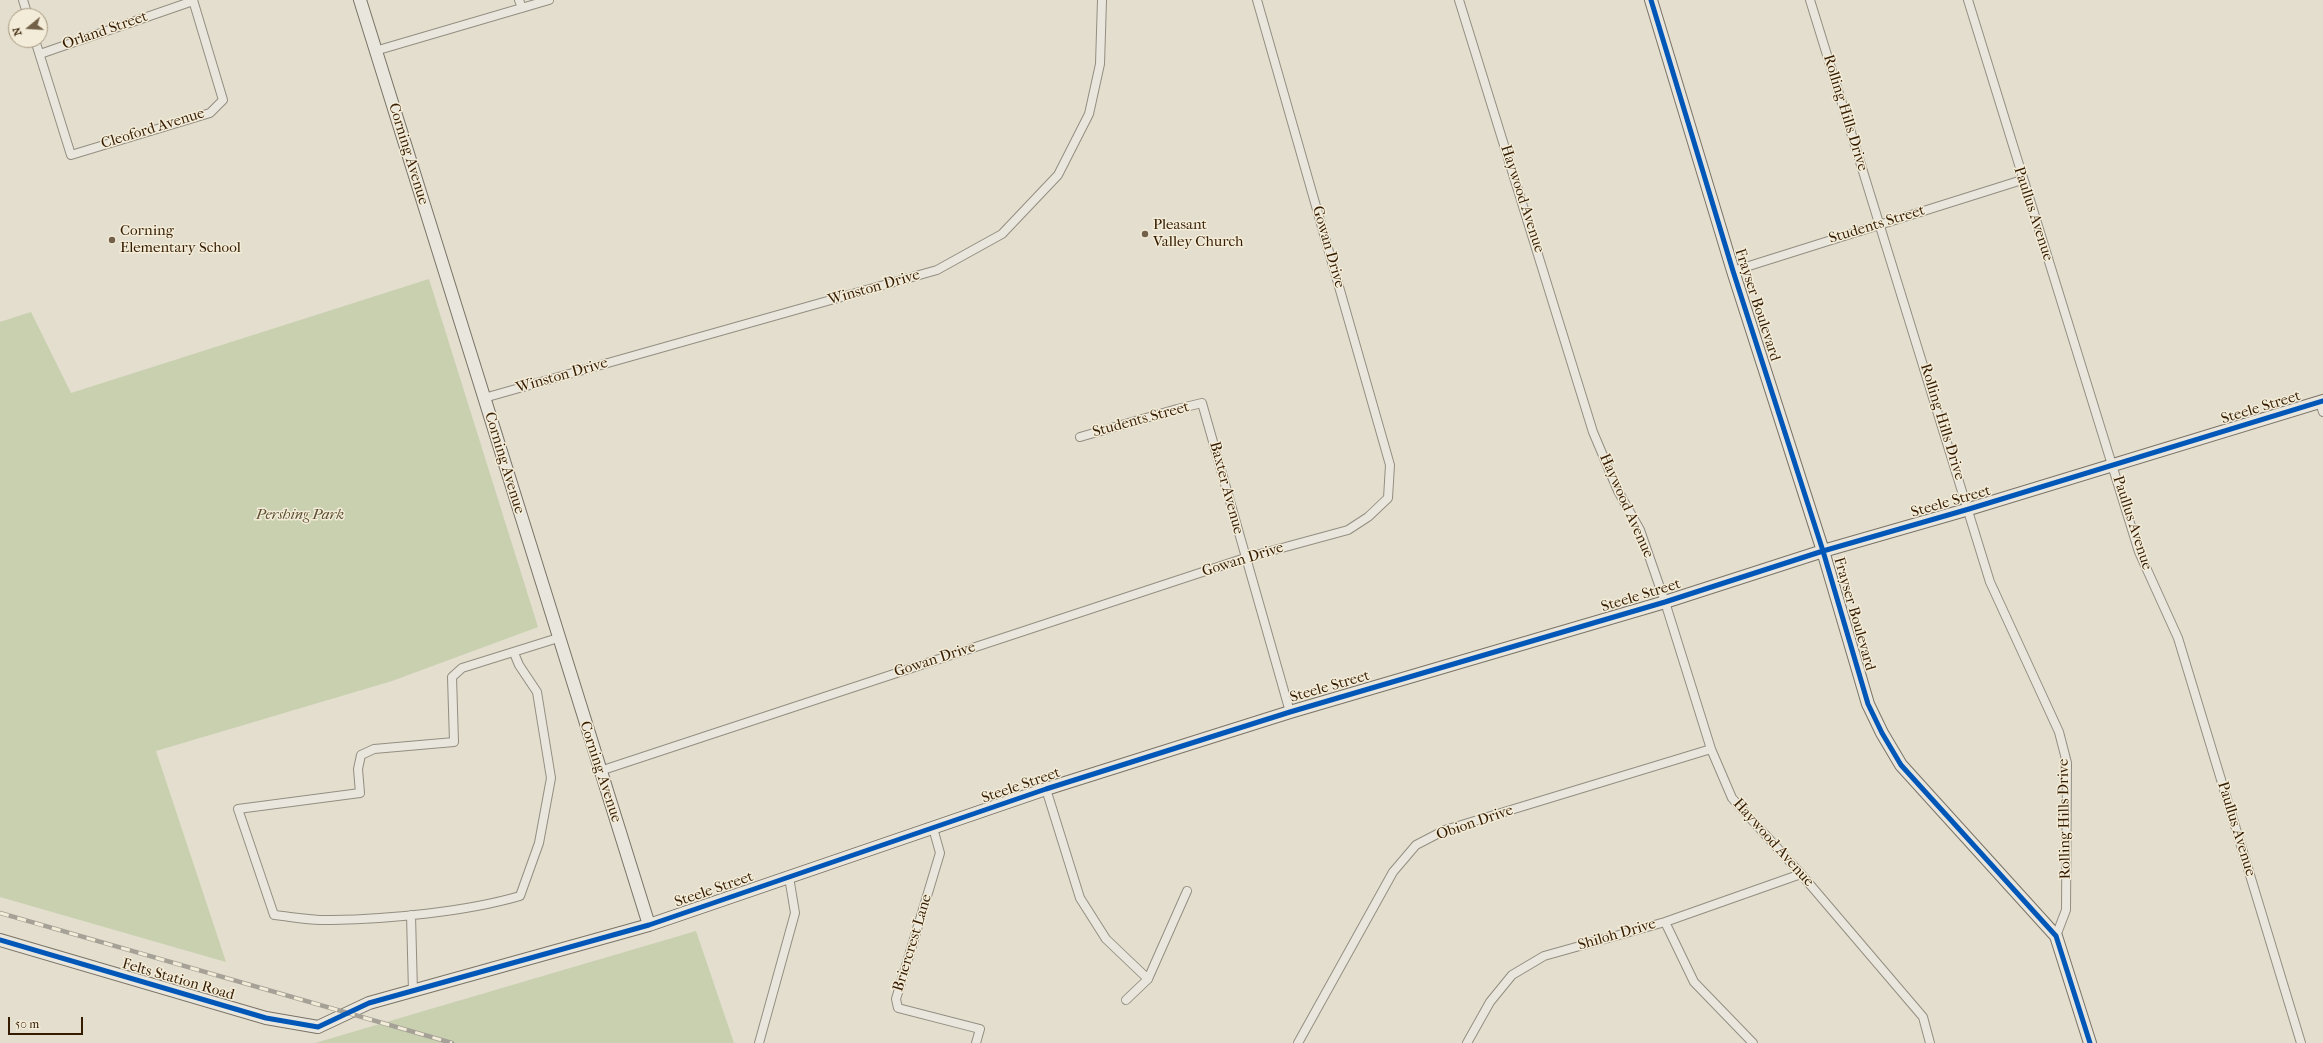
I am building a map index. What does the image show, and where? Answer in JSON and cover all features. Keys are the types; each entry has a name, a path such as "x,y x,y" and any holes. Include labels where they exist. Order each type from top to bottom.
{"street":[{"name":"Orland Street","path":"40,54 193,0"},
{"name":"Cleoford Avenue","path":"40,54 71,155 210,113 223,100 193,0"},
{"name":"Corning Avenue","path":"360,0 558,638 649,925"},
{"path":"376,51 521,4 549,0"},
{"name":"Winston Drive","path":"484,398 937,270 1002,234 1058,175 1089,114 1100,64 1102,0"},
{"name":"Gowan Drive","path":"600,771 1245,558 1348,530 1368,517 1388,498 1390,465 1257,0"},
{"name":"Haywood Avenue","path":"1458,0 1593,432 1618,491 1640,530 1665,602 1711,749 1732,798 1801,874 1922,1017 1930,1043"},
{"name":"Frayser Boulevard","path":"1651,0 1733,271 1823,551 1868,704 1882,733 1901,765 2056,936 2090,1043"},
{"name":"Rolling Hills Drive","path":"1810,0 1969,509 1990,582 2059,732 2067,763 2066,910 2056,936"},
{"name":"Paullus Avenue","path":"1968,0 2022,180 2113,465 2139,552 2178,638 2301,1043"},
{"path":"38,48 40,54"},
{"name":"Students Street","path":"1733,271 2022,180"},
{"name":"Baxter Avenue","path":"1202,403 1290,712"},
{"name":"Students Street","path":"1080,437 1202,403"},
{"name":"Steele Street","path":"350,1014 369,1004 649,925 1046,789 1290,712 1665,602 1823,551 2322,405"},
{"path":"514,653 519,665 537,692 551,778 539,843 520,896 501,901 411,915 331,920 274,915 238,809 360,793 358,769 361,755 374,749 454,742 452,677 462,668 558,638"},
{"name":"Obion Drive","path":"1298,1043 1393,872 1416,845 1445,830 1711,749"},
{"path":"1046,789 1080,898 1106,939 1148,979"},
{"name":"Briercrest Lane","path":"934,828 940,853 896,999 898,1008 980,1029 976,1043"},
{"name":"Shiloh Drive","path":"1467,1043 1490,1002 1512,975 1544,956 1665,922 1801,874"},
{"path":"759,1043 795,913 789,878"},
{"path":"1126,1000 1148,979 1186,891"},
{"path":"411,915 413,992"},
{"path":"1665,922 1694,982 1753,1043"},
{"name":"Felts Station Road","path":"0,940 266,1018 318,1027 350,1014"}],"green space":[{"name":"Pershing Park","path":"429,279 538,627 392,681 156,751 226,962 0,897 0,322 31,312 71,393"},
{"path":"696,931 734,1043 315,1043"}],"railway":[{"path":"0,913 452,1043"}],"cycle path":[{"path":"1651,0 1733,271 1823,551 1868,704 1882,733 1901,765 2056,936 2090,1043"},
{"path":"0,940 266,1018 318,1027 369,1003 649,925 1046,789 1290,712 1665,602 1823,551 1969,509 2323,401"}],"place":[{"name":"Pleasant Valley Church","path":"1145,234"},
{"name":"Corning Elementary School","path":"112,240"}]}
